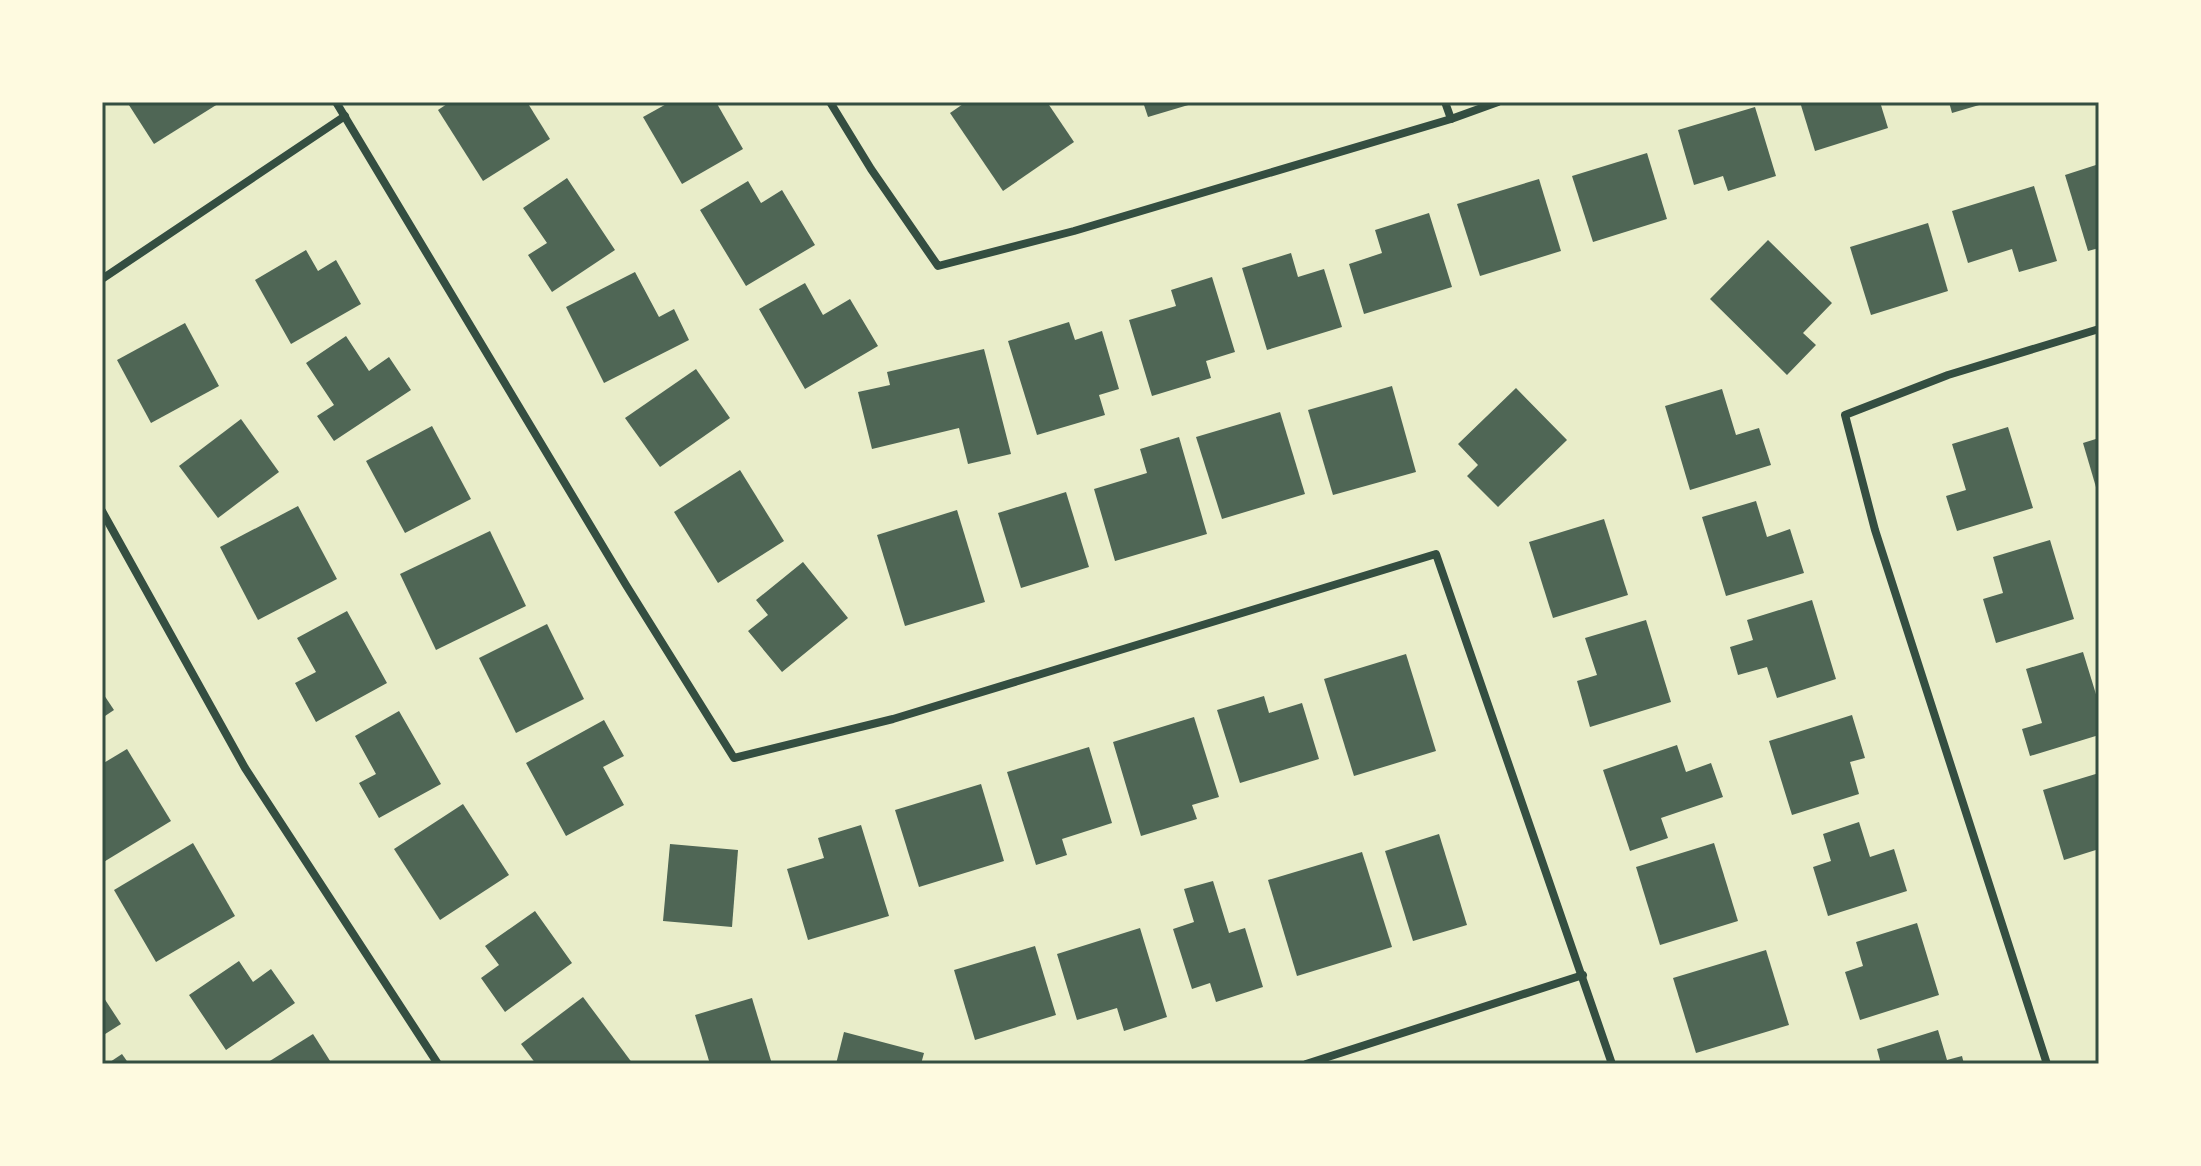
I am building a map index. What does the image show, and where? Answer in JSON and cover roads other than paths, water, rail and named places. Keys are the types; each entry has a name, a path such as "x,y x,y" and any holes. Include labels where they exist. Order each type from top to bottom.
{"street":[{"path":"336,102 626,585 734,758 893,719 1436,554 1612,1064"},
{"path":"830,102 871,169 938,266 1074,231 1451,119 1498,102"},
{"path":"1445,102 1451,119"},
{"path":"102,279 345,116"},
{"path":"2047,1064 1875,530 1845,415 1948,375 2099,329"},
{"path":"102,511 245,768 438,1064"},
{"path":"1306,1064 1583,975"}]}
